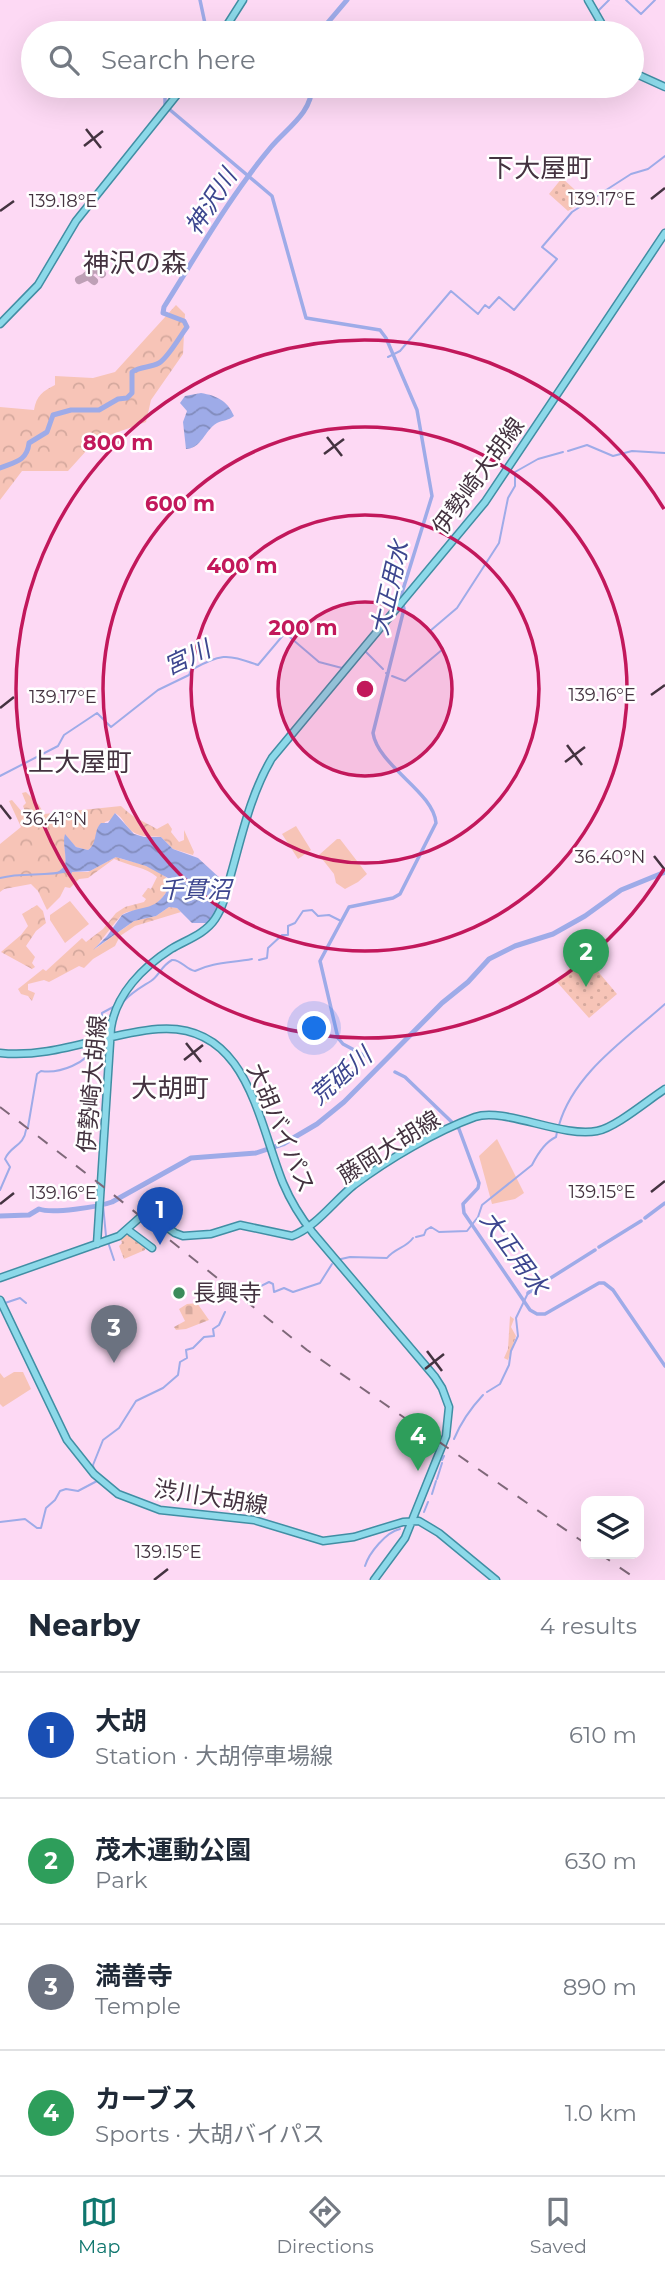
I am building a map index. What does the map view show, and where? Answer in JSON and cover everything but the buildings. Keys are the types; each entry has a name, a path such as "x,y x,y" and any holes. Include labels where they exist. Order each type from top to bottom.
{"main road":[{"path":"230,21 243,0"},
{"path":"588,0 600,21"},
{"path":"644,77 665,87"},
{"path":"0,324 41,282 76,220 174,98"},
{"name":"伊勢崎大胡線","path":"97,1244 110,1038 117,1005 131,984 166,953 201,932 215,920 263,774 284,743 498,485 665,233"},
{"name":"大胡バイパス","path":"0,1053 36,1053 168,1029 194,1033 211,1041 230,1056 244,1076 292,1202 308,1226 430,1371 445,1394 449,1407 448,1429 413,1521"},
{"name":"藤岡大胡線","path":"0,1278 108,1241 128,1230 146,1212 175,1233 185,1236 211,1234 240,1225 292,1236 308,1226 359,1181 411,1149 477,1116 488,1115 572,1131 594,1132 611,1126 665,1089"},
{"path":"128,1230 152,1248"},
{"name":"渋川大胡線","path":"1,1302 41,1388 75,1452 103,1483 129,1500 169,1511 254,1520 323,1541 355,1537 413,1521"},
{"path":"374,1580 400,1547 413,1521 430,1527 496,1580"}],"green space":[{"path":"562,178 586,200 568,211 549,194"},
{"path":"176,305 185,314 183,354 151,400 146,422 96,440 68,471 22,471 0,500 0,407 34,410 41,394 55,385 55,376 93,378 115,372"},
{"path":"26,792 44,814 121,806 157,829 168,823 179,842 184,840 184,830 194,852 193,855 173,849 161,837 134,833 115,813 113,819 105,822 94,845 88,850 76,847 65,835 66,859 60,872 88,872 116,857 153,869 170,882 164,895 154,905 123,914 95,949 134,921 156,916 169,907 177,908 181,912 135,926 120,936 115,946 93,959 84,968 79,966 49,982 44,980 28,984 28,990 35,993 32,1001 18,989 43,969 46,971 82,938 86,942 103,929 116,913 125,907 144,902 146,899 142,896 148,888 151,889 157,877 114,859 88,878 79,879 70,888 65,887 60,897 47,910 38,891 31,884 0,892 0,844 21,827 9,801 12,800 23,813 26,803 22,793"},
{"path":"296,826 311,850 298,859 282,834"},
{"path":"340,839 367,874 345,889 336,883 334,874 319,855"},
{"path":"70,901 89,924 65,943 50,920 50,915"},
{"path":"37,905 43,911 46,923 36,931 26,946 35,957 32,963 35,967 32,969 1,952 28,926 22,914"},
{"path":"584,955 617,994 589,1018 556,981"},
{"path":"333,1081 342,1090 324,1105 318,1097"},
{"path":"497,1139 524,1193 515,1199 492,1204 479,1156"},
{"path":"128,1233 145,1250 124,1259 119,1246 122,1243 120,1237"},
{"path":"197,1303 209,1320 176,1330 174,1327 185,1321 179,1309 187,1304"},
{"path":"510,1316 514,1319 511,1327 516,1336 508,1360 504,1358 508,1349"},
{"path":"14,1372 23,1372 31,1389 3,1407 0,1404 0,1373 4,1378"}],"water":[{"path":"201,393 221,400 234,416 217,423 196,446 186,449 183,422 187,411 180,403 185,396"},
{"name":"千貫沼","path":"115,813 134,834 161,837 173,849 198,858 222,880 220,902 208,923 192,923 177,908 169,907 156,916 134,921 93,950 122,915 155,904 170,885 168,878 146,866 116,857 90,871 72,872 71,875 58,872 65,866 65,834 76,847 88,850 101,823 108,823"}],"waterway":[{"name":"大正用水","path":"200,0 204,21"},
{"name":"神沢川","path":"329,21 347,0"},
{"path":"599,10 609,0"},
{"path":"626,0 641,14 655,0"},
{"name":"大正用水","path":"165,98 165,104"},
{"name":"神沢川","path":"0,468 23,457 29,443 47,432 53,415 71,410 99,410 118,399 127,398 132,393 132,372 156,365 166,357 187,327 184,321 163,313 164,307 242,185 271,147 298,120 310,98"},
{"name":"大正用水","path":"169,109 272,196 306,318 380,330 417,410 432,496 401,596 404,609 373,733 385,757 426,800 436,823 400,894 393,898 349,907 320,961 338,1038 343,1044 371,1059"},
{"path":"388,357 400,351 451,291 478,314 485,305 489,308 499,297 514,310 557,259 542,247 572,212 631,174 648,169 665,156"},
{"name":"宮川","path":"568,451 587,445 613,456 632,451 665,453"},
{"name":"宮川","path":"392,676 405,681 443,649 430,631 457,608 499,543 508,498 515,486 515,472 538,459 563,452"},
{"name":"宮川","path":"0,776 58,746 64,735 97,713 111,727 158,690 210,661 230,657 258,665 285,633 319,662 342,668 360,648"},
{"name":"宮川","path":"365,651 383,669"},
{"path":"0,878 68,871"},
{"name":"荒砥川","path":"0,1216 29,1215 39,1209 64,1210 105,1204 191,1158 256,1153 283,1144 317,1124 344,1102 489,959 515,946 553,934 585,916 621,890 665,872"},
{"path":"259,960 267,958 268,948 282,935 288,935 288,926 295,923 303,911 312,910 318,916 329,915 341,921"},
{"path":"123,1002 154,979 172,960 195,971 216,964 252,959"},
{"path":"559,1125 566,1106 589,1073 665,1004"},
{"path":"102,1034 102,1013 115,1006"},
{"path":"28,1127 37,1074 72,1066 86,1058 95,1046"},
{"name":"大正用水","path":"395,1072 405,1077 459,1129 479,1183 478,1188 463,1204 464,1213 530,1310 545,1314 599,1283 604,1283 613,1290 665,1366"},
{"path":"0,1190 10,1167 5,1159 23,1139 26,1130"},
{"path":"416,1237 424,1235 431,1227 439,1232 467,1231 478,1217 482,1205 532,1165 545,1145 556,1137 557,1132"},
{"path":"645,1218 665,1203"},
{"path":"103,1205 106,1236 114,1260"},
{"path":"599,1247 641,1221"},
{"path":"341,1259 387,1258 413,1238"},
{"path":"538,1286 595,1250"},
{"path":"242,1290 251,1291 269,1282 273,1284 274,1292 284,1288 293,1292 320,1283 332,1264"},
{"path":"528,1293 535,1288"},
{"path":"487,1392 500,1384 509,1365 511,1351 518,1336 516,1318 528,1293"},
{"path":"5,1303 20,1298 26,1303"},
{"path":"94,1470 93,1465 103,1440 119,1428 136,1401 163,1388 178,1375 180,1362 187,1358 186,1350 193,1348 204,1337 214,1336 213,1329 219,1325 225,1312"},
{"path":"454,1439 466,1416 483,1395"},
{"path":"442,1460 444,1456"},
{"path":"437,1479 442,1463"},
{"path":"0,1522 25,1519 41,1528 46,1508 60,1491 78,1491 97,1481"},
{"path":"432,1494 436,1481"},
{"path":"424,1512 428,1502"},
{"path":"365,1566 379,1544 389,1534 400,1529"}],"taxiway":[{"path":"86,276 95,268 102,274"},
{"path":"79,280 88,276 94,281"}],"railway":[{"path":"0,1107 307,1350 581,1541"},
{"path":"607,1559 638,1580"}],"place":[{"name":"茂木運動公園","path":"586,987"},
{"name":"大胡","path":"160,1245"},
{"name":"長興寺","path":"179,1293"},
{"name":"満善寺","path":"114,1363"},
{"name":"カーブス","path":"418,1471"}],"district":[{"name":"下大屋町","path":"540,168"},
{"name":"神沢の森","path":"135,263"},
{"name":"上大屋町","path":"80,762"},
{"name":"大胡町","path":"170,1088"}]}
